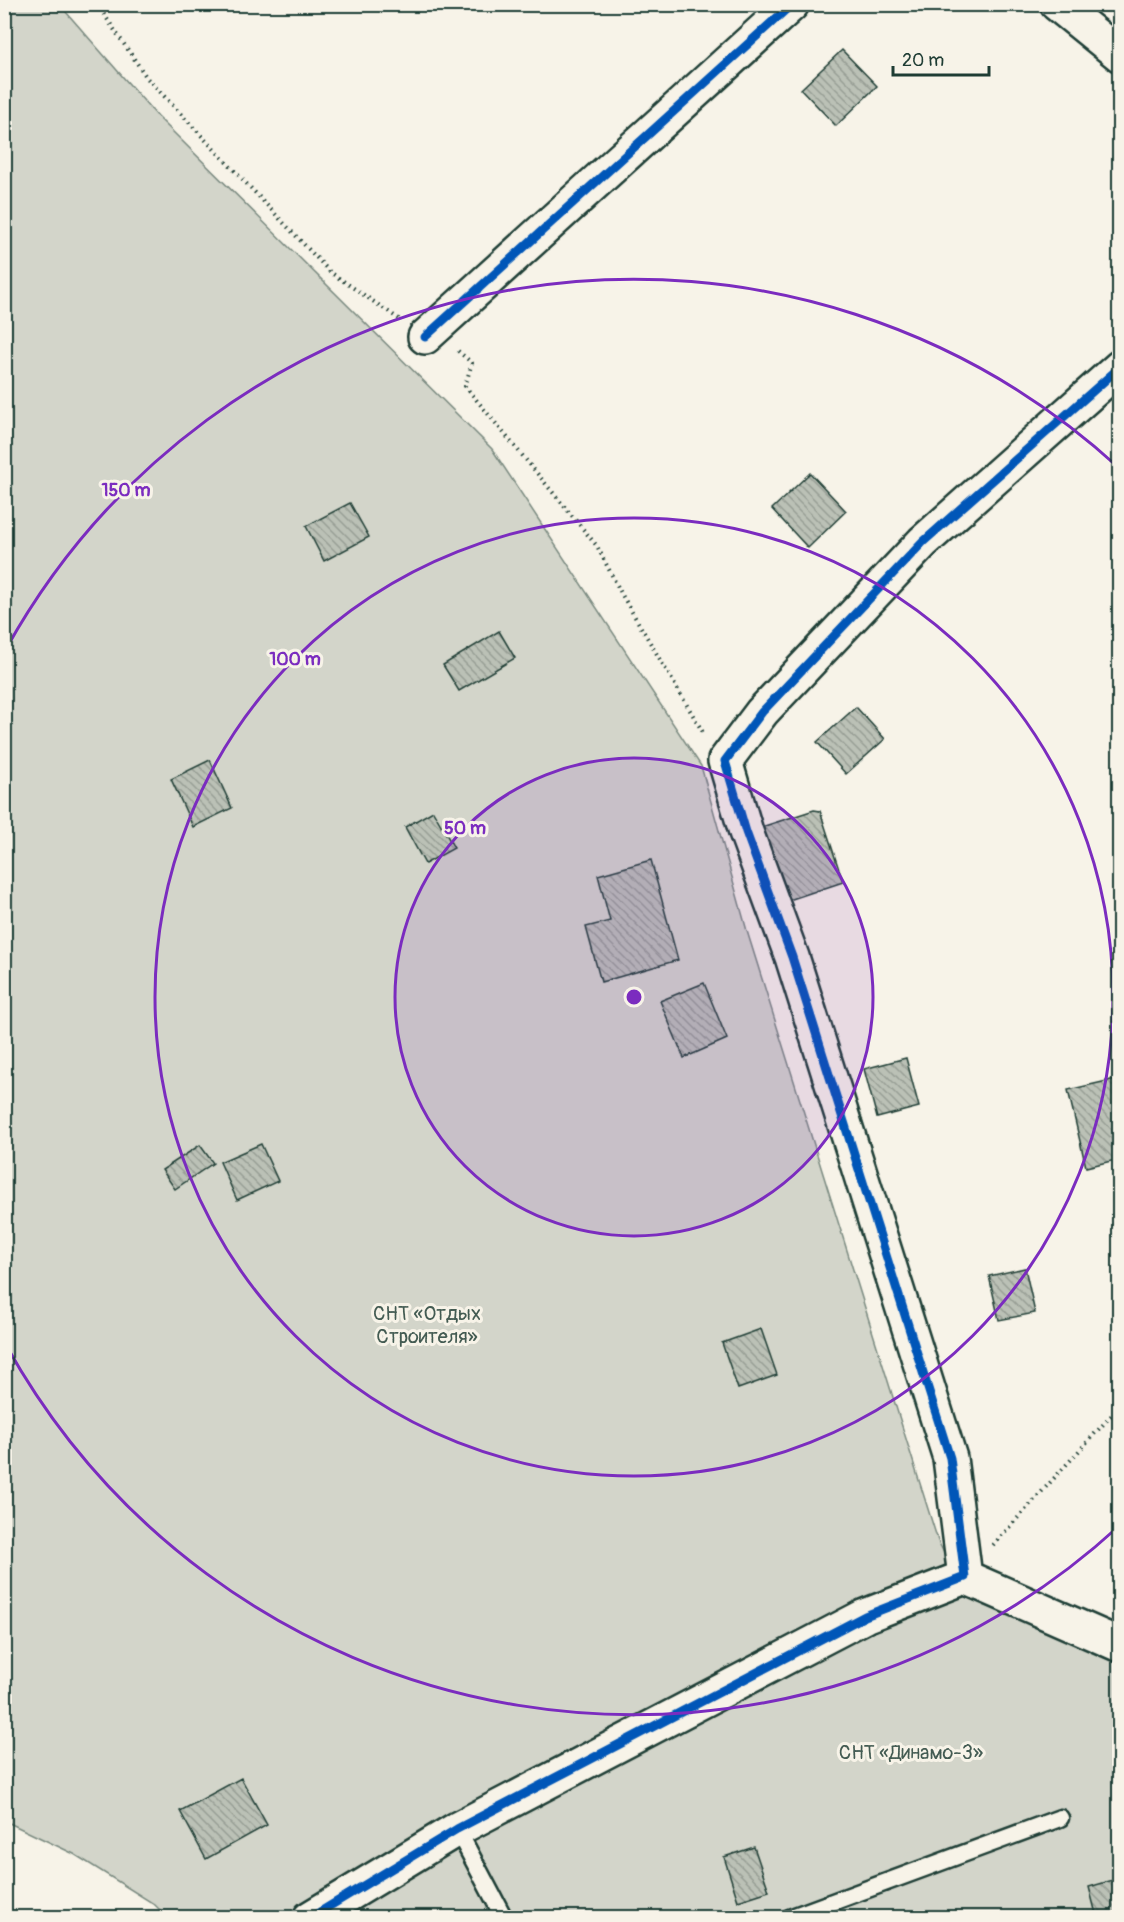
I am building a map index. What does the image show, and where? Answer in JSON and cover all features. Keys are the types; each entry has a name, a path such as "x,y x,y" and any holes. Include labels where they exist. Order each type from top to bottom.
{"street":[{"path":"425,337 792,4"},
{"path":"1057,4 1119,55"},
{"path":"965,1577 950,1458 792,957 746,832 724,761 762,712 923,542 1119,367"},
{"path":"310,1917 457,1829 865,1616 965,1577 1119,1645"}],"lane":[{"path":"789,1917 1060,1818"},
{"path":"457,1829 504,1917"}],"path":[{"path":"965,1577 1119,1406"}],"green space":[{"name":"СНТ «Отдых Строителя»","path":"59,4 158,117 492,449 701,766 747,931 938,1541 964,1593 1119,1664 1119,1917 167,1917 154,1904 74,1854 5,1821 4,5"}],"building":[{"path":"842,50 877,86 836,126 801,89"},
{"path":"810,473 846,511 808,548 772,509"},
{"path":"350,503 369,537 324,561 306,526"},
{"path":"499,631 515,658 459,691 443,665"},
{"path":"856,707 885,739 846,774 817,742"},
{"path":"210,760 232,808 193,827 171,779"},
{"path":"814,810 820,811 843,882 771,906 746,832"},
{"path":"433,811 454,848 425,864 405,827"},
{"path":"651,860 678,960 601,982 586,927 610,921 598,875"},
{"path":"704,983 727,1039 684,1058 660,1001"},
{"path":"906,1058 919,1107 877,1118 864,1069"},
{"path":"1120,1078 1120,1159 1086,1167 1068,1090"},
{"path":"261,1144 278,1181 237,1200 220,1162"},
{"path":"200,1145 213,1163 175,1189 162,1170"},
{"path":"1025,1268 1035,1313 999,1320 989,1276"},
{"path":"761,1329 777,1375 738,1389 722,1343"},
{"path":"241,1778 267,1825 206,1859 180,1811"},
{"path":"754,1847 769,1891 738,1901 724,1857"},
{"path":"1120,1878 1120,1918 1097,1918 1089,1887"}],"cycle path":[{"path":"425,337 792,4"},
{"path":"310,1918 457,1829 865,1616 965,1577 950,1458 792,957 746,832 725,761 762,712 923,542 1120,367"}],"park label":[{"name":"СНТ «Динамо-3»","path":"911,1752"}]}
